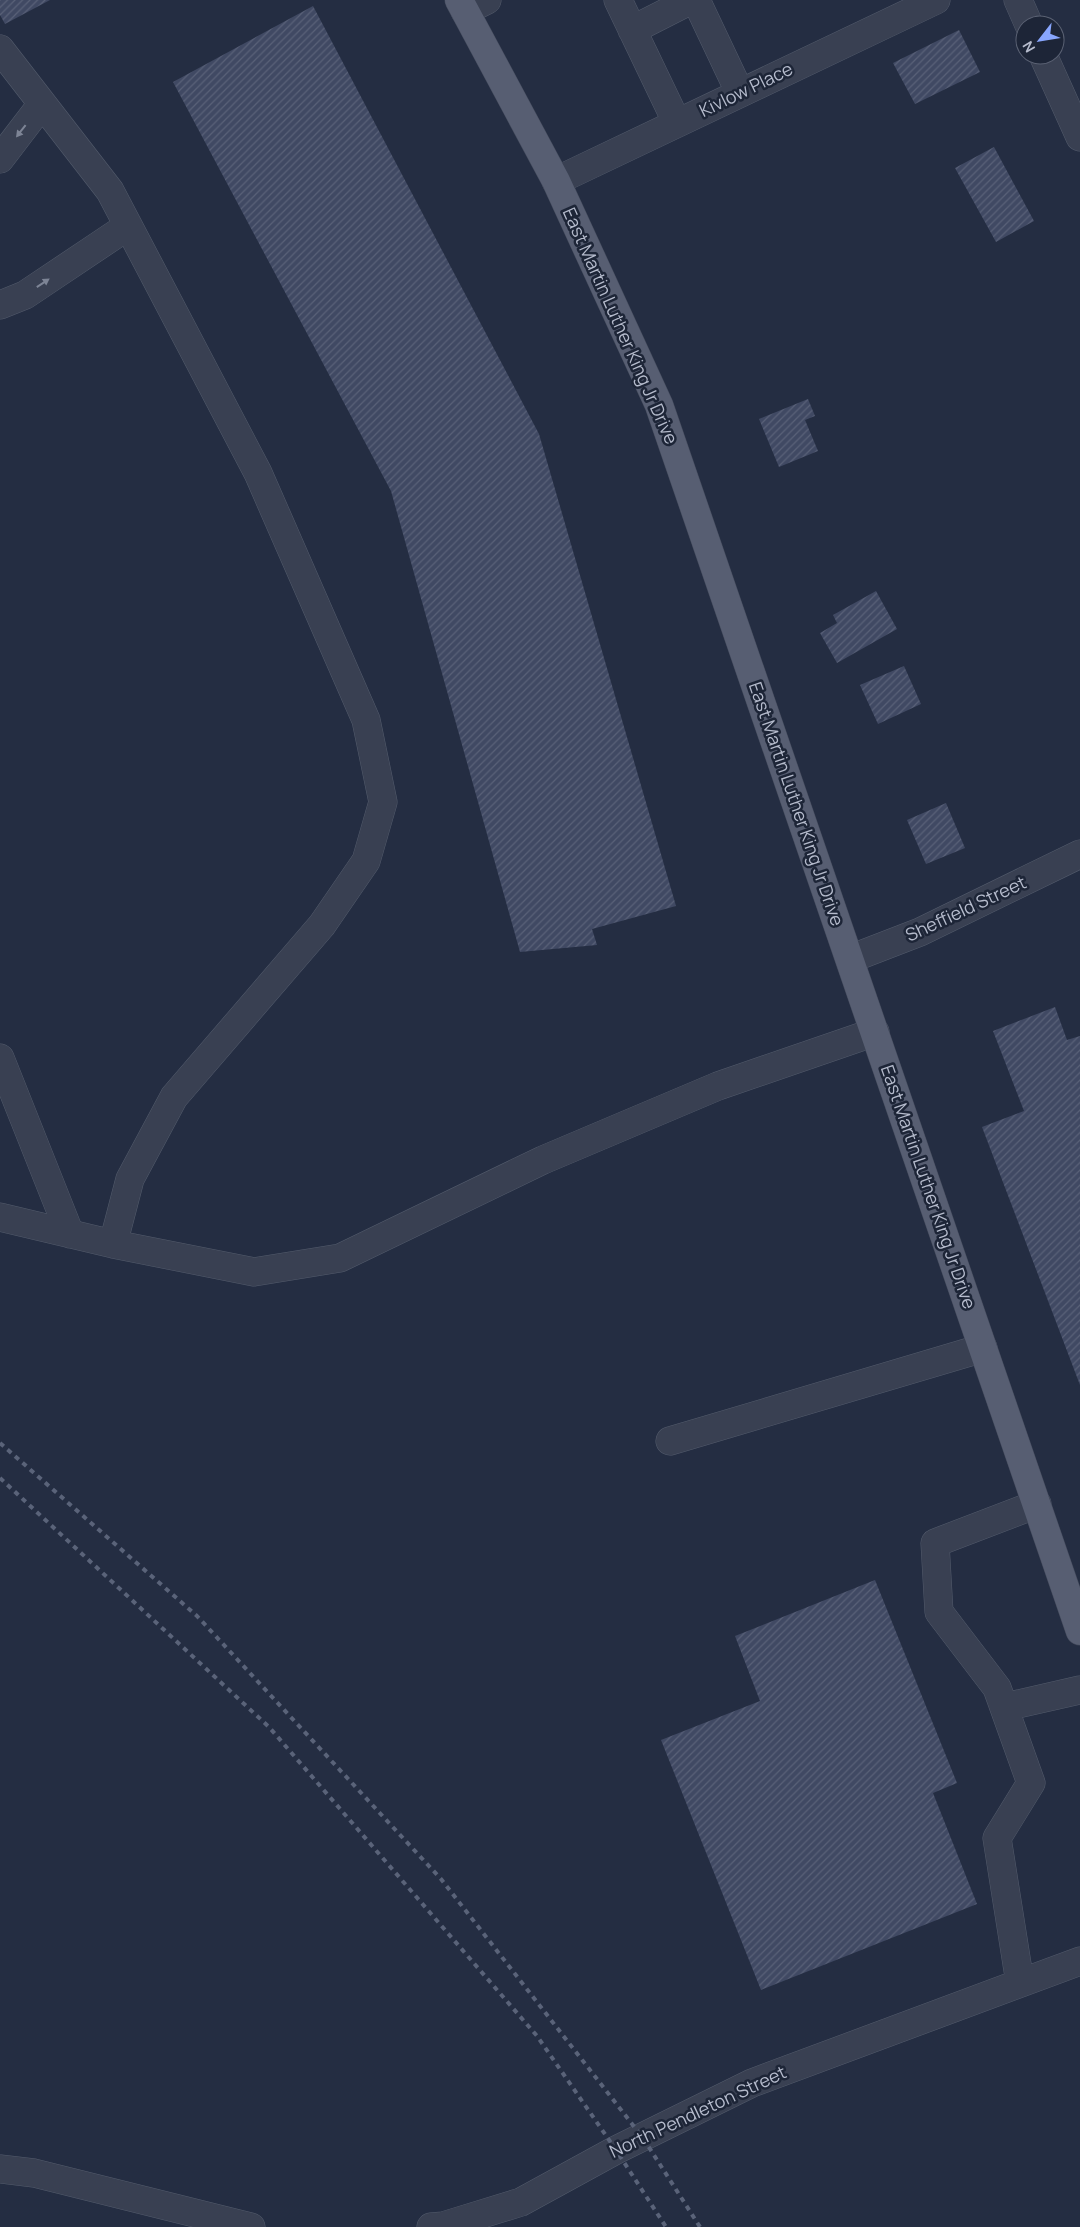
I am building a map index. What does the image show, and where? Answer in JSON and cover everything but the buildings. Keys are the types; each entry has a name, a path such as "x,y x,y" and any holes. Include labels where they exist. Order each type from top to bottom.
{"main road":[{"name":"East Martin Luther King Jr Drive","path":"470,4 556,181 658,405 1080,1631"}],"street":[{"path":"618,0 677,124"},
{"path":"632,30 691,0"},
{"path":"696,0 740,93"},
{"name":"Kivlow Place","path":"556,181 936,0"},
{"path":"1018,0 1025,15"},
{"path":"0,49 110,191 258,473 366,720 383,802 366,861 322,925 174,1097 130,1179 113,1244"},
{"path":"1048,65 1080,137"},
{"path":"0,159 42,104"},
{"path":"0,304 25,296 128,226"},
{"name":"Sheffield Street","path":"850,960 920,932 1080,854"},
{"path":"0,1217 113,1244 254,1272 340,1258 552,1156 718,1086 875,1032"},
{"path":"0,1058 70,1234"},
{"path":"670,1441 983,1348"},
{"path":"1020,1983 997,1838 1030,1783 1005,1706 997,1688 939,1612 935,1543 1036,1504"},
{"path":"1005,1706 1080,1690"},
{"name":"North Pendleton Street","path":"431,2227 460,2224 521,2202 616,2150 752,2083 1080,1961"},
{"path":"0,2169 34,2173 251,2227"}],"railway":[{"path":"0,1443 197,1616 441,1879 643,2138 700,2227"},
{"path":"0,1478 269,1727 537,2036 616,2150 666,2227"}]}
